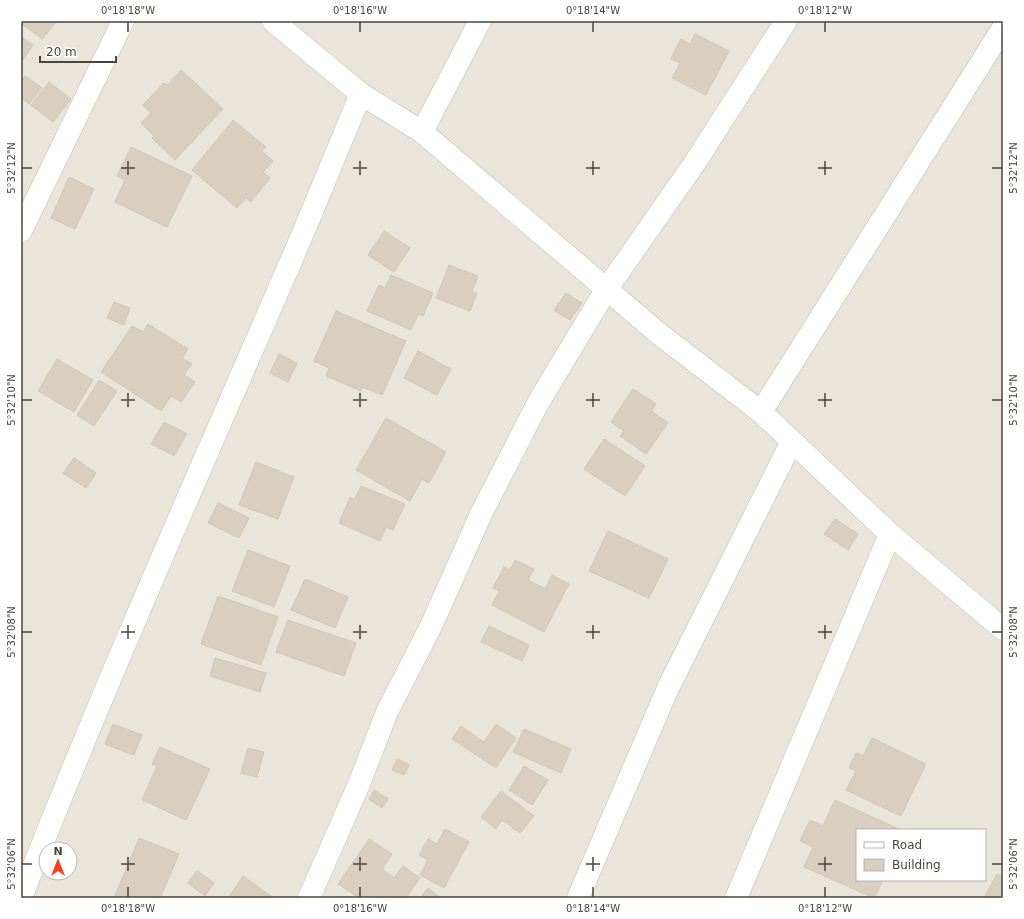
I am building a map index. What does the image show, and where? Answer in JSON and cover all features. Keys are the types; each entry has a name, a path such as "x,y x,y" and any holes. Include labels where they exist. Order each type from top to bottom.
{"street":[{"path":"21,231 123,21"},
{"path":"273,21 361,94 422,132 658,334 761,412 890,534 1003,629"},
{"path":"422,132 480,21"},
{"path":"309,898 359,784 387,712 432,624 481,514 538,403 606,290 694,164 786,21"},
{"path":"761,412 1003,28"},
{"path":"21,898 58,803 137,616 228,404 289,267 361,94"},
{"path":"578,898 668,688 792,441"},
{"path":"736,898 890,534"}],"shaded area":[{"path":"21,21 1003,21 1003,898 21,898"}],"building":[{"path":"21,21 57,21 42,39 21,23"},
{"path":"695,34 729,51 706,95 672,78 680,63 671,59 681,39 690,44"},
{"path":"21,37 33,45 21,62"},
{"path":"181,70 223,109 175,160 152,138 154,136 141,123 151,113 143,105 164,83 167,85"},
{"path":"25,76 42,88 29,104 21,98 21,82"},
{"path":"49,82 71,99 53,122 31,105"},
{"path":"233,120 266,147 262,151 273,161 263,172 270,178 251,202 246,198 237,208 192,170"},
{"path":"131,147 192,176 167,227 115,202 125,180 117,176"},
{"path":"69,177 94,189 75,229 51,218"},
{"path":"384,231 410,248 394,272 368,255"},
{"path":"449,265 478,276 472,292 477,293 470,311 436,298"},
{"path":"391,275 433,293 423,316 418,314 411,330 367,311 379,285 385,288"},
{"path":"566,293 582,303 570,320 554,310"},
{"path":"114,302 130,308 124,325 107,318"},
{"path":"336,311 406,341 382,395 362,387 361,391 326,376 329,368 314,361"},
{"path":"148,324 188,349 182,358 192,364 184,375 195,382 181,402 171,396 161,411 101,372 132,326 143,332"},
{"path":"418,351 451,369 437,395 404,378"},
{"path":"279,354 297,363 288,382 270,373"},
{"path":"57,359 93,380 74,412 38,391"},
{"path":"99,380 117,391 94,426 77,415"},
{"path":"633,389 656,404 651,411 668,423 646,454 620,436 624,431 611,422"},
{"path":"386,418 446,452 429,483 422,479 410,501 356,470"},
{"path":"164,422 187,434 174,456 151,444"},
{"path":"604,439 645,466 625,496 584,469"},
{"path":"74,458 96,473 86,488 63,473"},
{"path":"256,462 294,477 278,519 239,505"},
{"path":"361,486 405,504 393,530 386,527 380,541 339,523 350,497 355,499"},
{"path":"218,503 249,518 239,538 208,523"},
{"path":"835,519 858,534 848,550 824,534"},
{"path":"608,531 668,559 649,598 589,571"},
{"path":"248,550 290,566 274,607 232,591"},
{"path":"515,560 534,569 528,580 545,589 552,575 569,584 544,632 492,605 499,591 493,588 504,567 510,570"},
{"path":"305,579 348,597 335,628 291,610"},
{"path":"218,596 278,617 261,665 201,644"},
{"path":"288,620 356,643 344,676 276,652"},
{"path":"489,626 529,645 522,661 481,642"},
{"path":"215,658 266,673 260,692 210,676"},
{"path":"113,724 142,735 134,755 105,744"},
{"path":"496,724 516,738 496,768 452,739 461,726 484,742"},
{"path":"524,729 571,749 561,773 513,752"},
{"path":"872,738 926,764 901,816 846,790 856,771 849,768 856,753 863,756"},
{"path":"160,747 210,769 186,820 142,800 157,766 152,764"},
{"path":"248,748 264,752 257,777 241,773"},
{"path":"397,759 409,765 404,775 392,770"},
{"path":"524,766 548,780 532,805 509,790"},
{"path":"374,790 388,799 382,808 369,799"},
{"path":"501,791 534,816 520,833 502,820 496,829 481,817"},
{"path":"835,800 899,829 856,829 856,881 882,881 874,898 804,867 813,847 800,841 810,820 823,826"},
{"path":"445,829 469,842 444,888 420,875 428,860 419,855 428,839 437,844"},
{"path":"139,838 179,854 160,898 114,898"},
{"path":"369,839 392,854 382,869 394,878 403,866 420,878 406,898 359,898 338,884"},
{"path":"197,871 214,883 205,896 188,883"},
{"path":"997,874 1003,877 1003,898 988,898 985,896"},
{"path":"243,876 274,898 228,898"},
{"path":"428,888 441,898 420,898"}]}
